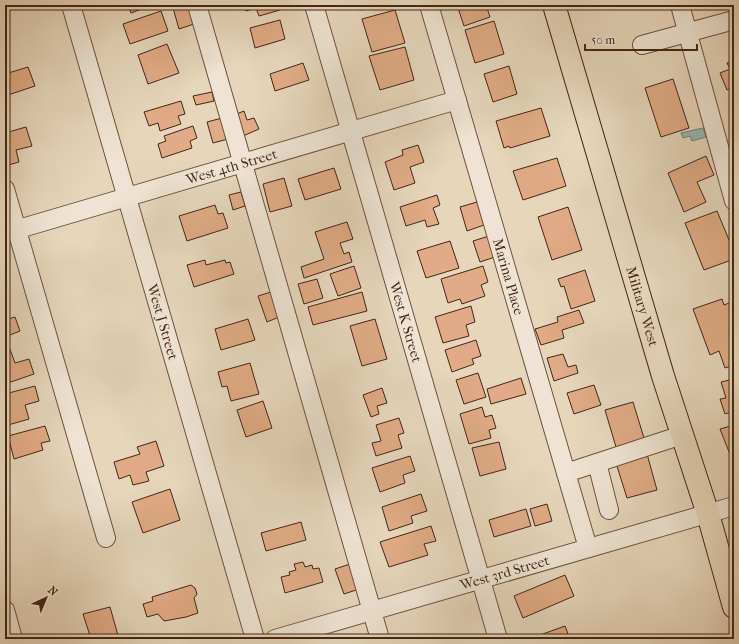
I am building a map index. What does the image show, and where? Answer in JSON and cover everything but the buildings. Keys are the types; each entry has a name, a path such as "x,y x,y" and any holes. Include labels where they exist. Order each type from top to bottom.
{"main road":[{"name":"Military West","path":"554,5 663,376 708,514 734,607"}],"street":[{"name":"West J Street","path":"71,5 255,639"},
{"path":"197,5 380,639"},
{"name":"West K Street","path":"314,5 498,639"},
{"name":"Marina Place","path":"429,5 588,548"},
{"path":"680,5 734,202"},
{"path":"642,45 734,20"},
{"name":"West 4th Street","path":"11,231 457,100"},
{"path":"5,189 11,231 106,538"},
{"path":"566,473 682,435"},
{"path":"597,463 609,510"},
{"name":"West 3rd Street","path":"276,639 734,506"},
{"path":"5,610 13,639"}],"water":[{"path":"703,128 706,137 692,141 690,136 683,138 681,133"}]}
